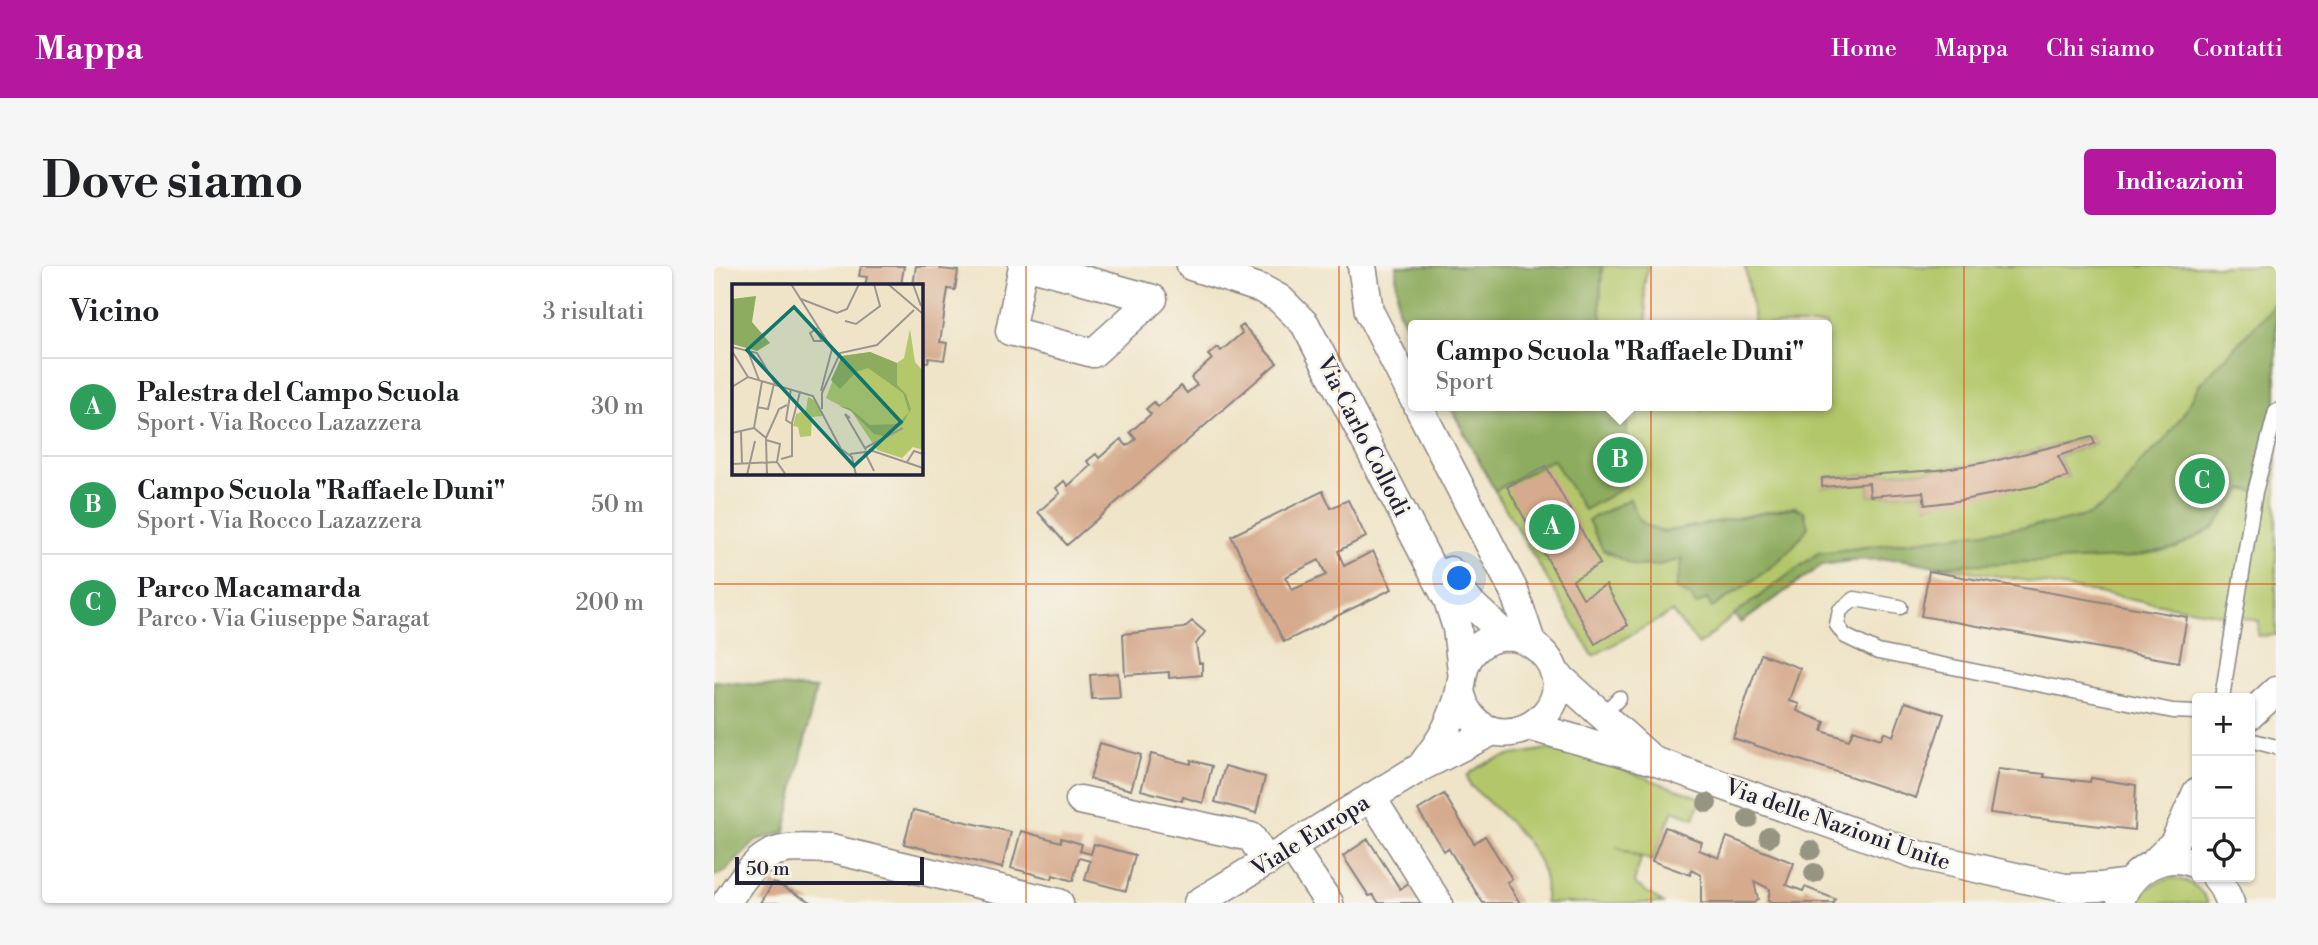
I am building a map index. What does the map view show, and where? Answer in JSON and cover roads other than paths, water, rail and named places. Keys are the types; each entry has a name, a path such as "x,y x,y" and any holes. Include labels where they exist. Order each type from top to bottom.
{"street":[{"path":"1023,266 1010,331 1093,352 1153,299 1032,266"},
{"name":"Via Carlo Collodi","path":"1191,266 1262,289 1280,299 1305,324 1448,600 1457,628 1461,682"},
{"name":"Via Carlo Collodi","path":"1240,266 1272,277 1291,288 1316,313 1349,371 1464,597 1519,640"},
{"path":"1362,266 1369,311 1408,387"},
{"path":"1421,411 1514,591 1519,640"},
{"path":"1421,767 1446,730 1461,682 1474,651 1489,641 1519,640 1545,654 1555,672 1556,690 1549,711 1532,727 1516,733 1493,731 1480,725 1468,712 1461,682"},
{"path":"1555,672 1611,707 1654,761"},
{"path":"2255,715 2276,691"},
{"name":"Via delle Nazioni Unite","path":"1532,727 1654,761 1918,855 2073,896 2099,887 2124,893"},
{"name":"Viale Europa","path":"1198,903 1421,767 1493,731"},
{"path":"1371,797 1438,903"},
{"path":"1080,800 1251,837 1267,862"},
{"path":"2154,863 2174,843 2192,803"},
{"path":"726,903 743,877 771,853 798,848 842,852 1059,903"},
{"path":"1292,848 1329,903"},
{"path":"2124,893 2145,868 2154,863 2166,860 2192,862"}],"lane":[{"path":"2223,693 2255,492 2276,411"},
{"path":"1900,607 1855,599 1840,610 1837,625 1845,636 1878,652 2173,711 2192,712"},
{"path":"2255,726 2276,747"}],"place":[{"name":"Campo Scuola \"Raffaele Duni\"","path":"1620,460"},
{"name":"Parco Macamarda","path":"2202,481"},
{"name":"Palestra del Campo Scuola","path":"1552,527"}]}
